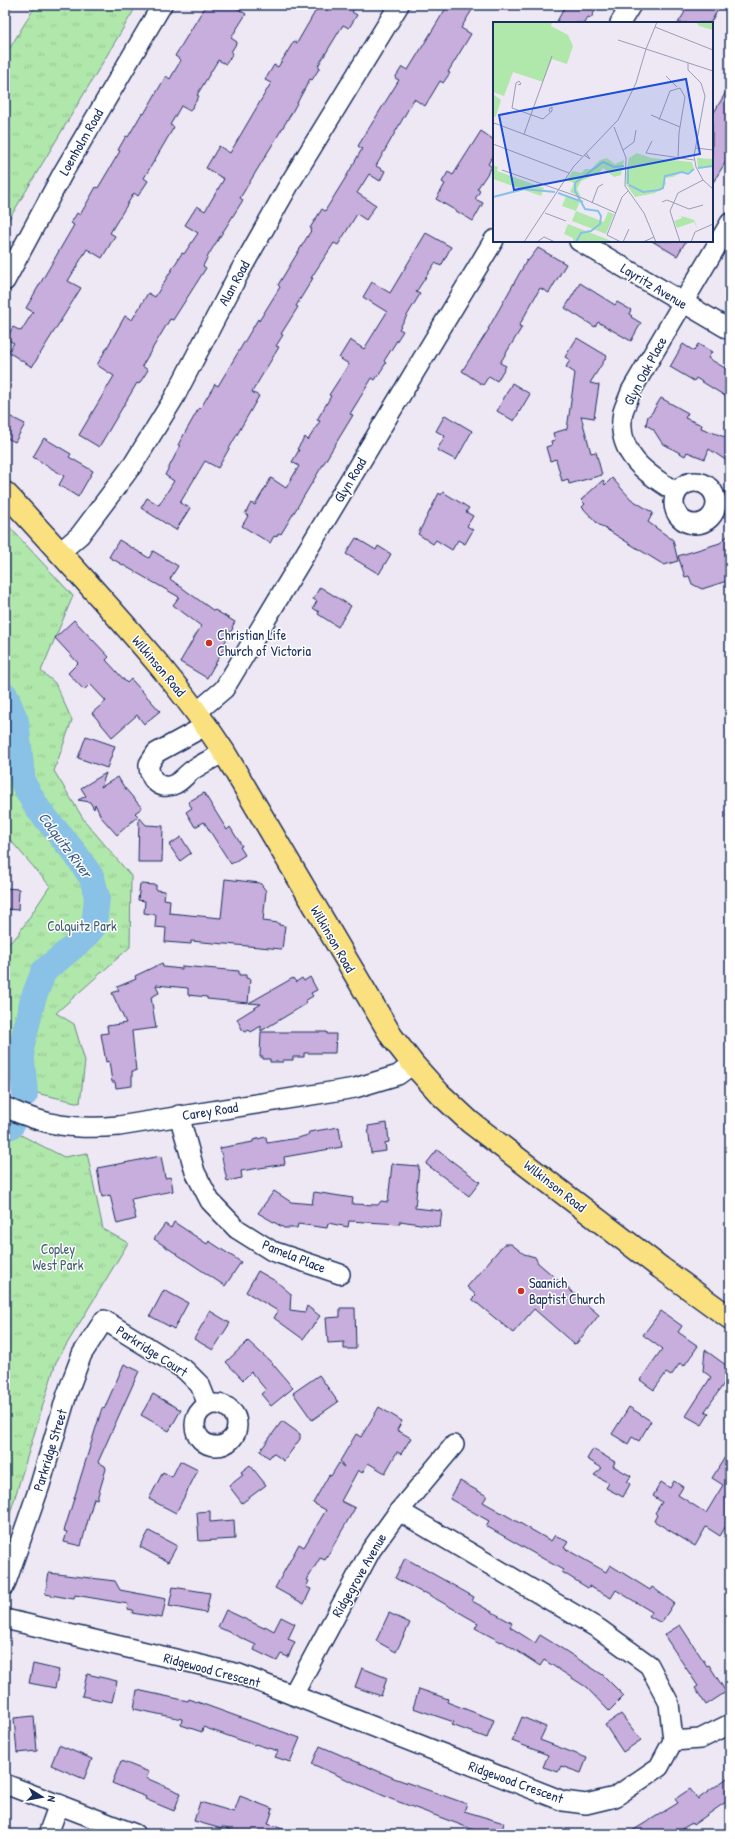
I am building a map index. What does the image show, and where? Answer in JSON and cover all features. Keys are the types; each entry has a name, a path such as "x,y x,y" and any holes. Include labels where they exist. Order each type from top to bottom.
{"main road":[{"name":"Wilkinson Road","path":"5,493 122,621 168,674 202,719 224,752 392,1037 413,1064 440,1094 470,1122 661,1268 730,1318"}],"street":[{"name":"Loenholm Road","path":"5,281 64,171 162,5"},
{"name":"Alan Road","path":"60,553 80,535 134,463 151,436 174,398 232,285 290,183 399,5"},
{"path":"621,22 631,5"},
{"name":"Glyn Oak Place","path":"676,492 640,468 628,450 623,434 623,412 631,391 730,223"},
{"name":"Glyn Road","path":"224,752 192,769 175,784 162,786 151,778 148,771 149,764 156,753 202,719 213,700 224,689 493,242"},
{"name":"Layritz Avenue","path":"581,242 730,330"},
{"name":"Carey Road","path":"5,1107 30,1118 70,1127 97,1128 119,1126 179,1115 355,1088 398,1075 413,1064"},
{"name":"Pamela Place","path":"179,1115 195,1172 210,1201 237,1229 272,1251 340,1274"},
{"name":"Parkridge Court","path":"104,1320 185,1370 200,1385 208,1405"},
{"name":"Parkridge Street","path":"5,1584 40,1485 67,1394 82,1354 104,1320"},
{"name":"Ridgegrove Avenue","path":"293,1695 371,1550 399,1511 454,1445"},
{"path":"399,1511 599,1629 649,1666 669,1703 673,1740 700,1739 721,1730 730,1724"},
{"name":"Ridgewood Crescent","path":"5,1619 238,1674 563,1801 586,1804 615,1796 659,1767 673,1740"},
{"path":"5,1784 135,1834"},
{"path":"48,1834 59,1804"}],"green space":[{"path":"36,5 137,5 5,226 5,56"},
{"name":"Colquitz Park","path":"5,522 73,596 41,671 55,683 72,720 54,771 84,820 131,876 130,947 56,1013 74,1024 85,1061 80,1103 40,1094 5,1078 5,947 17,936 50,886 5,834"},
{"name":"Copley West Park","path":"5,1127 64,1157 87,1153 103,1229 128,1243 56,1362 5,1530"}],"building":[{"path":"206,5 232,5 246,14 231,38 237,42 231,52 233,53 226,64 218,60 197,95 199,96 190,111 181,106 170,125 174,127 144,178 148,181 138,196 134,193 110,233 115,236 102,258 87,249 68,281 81,288 32,367 8,352 14,343 6,339 13,327 21,331 33,312 26,308 74,225 71,223 77,213 80,215 96,187 98,188 120,151 118,150 126,136 128,137 142,113 144,114 166,76 170,79 181,60 175,56"},
{"path":"319,5 348,5 354,9 352,12 357,15 349,28 343,25 318,66 320,67 312,80 310,79 291,114 240,198 243,200 209,254 203,266 206,268 173,320 170,319 142,366 148,370 139,384 137,383 99,447 79,435 114,376 97,365 125,316 132,320 148,293 155,297 182,253 184,254 198,233 185,225 197,206 205,211 224,179 206,168 219,146 230,153 271,83 265,80 274,65 278,67 294,41 297,43"},
{"path":"448,5 475,5 461,28 471,34 448,72 450,73 443,83 440,81 425,106 414,99 376,166 385,171 380,181 369,174 357,193 376,205 366,220 357,214 338,245 334,243 311,278 313,278 296,306 298,307 281,334 283,335 276,346 279,347 252,392 259,396 218,468 205,461 180,503 190,508 176,530 141,508 147,498 159,505 174,481 165,475 180,446 178,445 199,408 200,409 215,384 218,386 258,319 259,321 280,287 278,285 312,229 310,228 322,209 325,211 346,177 362,149 358,146 399,80 395,78 402,67 408,70"},
{"path":"566,5 598,5 591,18 588,17 585,22 557,22"},
{"path":"673,5 721,5 711,22 679,22 685,12"},
{"path":"730,85 730,155 713,182 713,114"},
{"path":"481,131 493,139 493,156 488,164 492,167 477,189 480,191 475,199 483,203 473,221 436,199 445,184 442,182 448,172 453,175"},
{"path":"426,233 451,247 441,266 435,263 416,292 420,294 399,329 403,331 384,361 386,363 375,380 372,378 350,414 353,415 281,534 279,533 276,537 274,536 270,543 242,526 248,516 245,514 251,503 255,505 271,478 286,488 299,466 292,462 299,450 297,449 305,437 308,440 320,421 317,420 331,396 329,395 349,364 339,358 350,340 364,349 387,312 363,297 372,282 390,293"},
{"path":"654,242 685,242 677,256"},
{"path":"538,248 566,264 549,293 540,288 519,326 522,327 500,363 506,366 497,381 489,376 483,385 462,371 489,329 527,260 528,261"},
{"path":"580,283 615,305 617,302 631,310 629,314 632,316 631,317 641,323 631,341 598,322 595,327 565,308"},
{"path":"577,338 607,356 590,383 599,385 594,418 581,416 591,453 596,452 602,475 569,484 568,479 562,481 556,459 550,461 546,447 552,445 551,441 555,440 553,433 567,429 575,373 566,367 570,360 565,357"},
{"path":"683,344 694,351 698,344 712,352 708,358 730,371 730,399 696,378 694,381 670,367"},
{"path":"512,383 530,394 514,421 497,411"},
{"path":"661,398 688,413 685,418 702,425 701,428 730,439 730,463 709,449 705,459 687,452 685,456 662,443 653,429 646,425 648,416 651,414"},
{"path":"5,414 25,424 15,442 5,437"},
{"path":"445,415 472,431 456,460 437,450 445,436 436,431"},
{"path":"44,438 71,454 69,457 93,471 78,497 59,485 64,476 33,457"},
{"path":"612,478 631,499 653,513 648,522 673,540 678,561 664,565 598,524 582,507 585,504 581,500 603,480 605,485"},
{"path":"443,492 469,508 466,512 473,516 467,526 473,530 465,544 458,540 452,550 436,540 433,544 418,534 439,493 441,495"},
{"path":"730,533 730,580 702,589 692,584 689,576 685,577 678,556 720,543"},
{"path":"356,538 376,550 378,546 391,554 379,574 346,554"},
{"path":"119,540 149,558 153,551 178,566 170,579 214,611 215,610 235,622 225,642 227,643 207,678 180,662 201,626 173,605 179,597 109,557"},
{"path":"320,587 351,606 338,627 318,614 319,612 313,608 317,601 313,599"},
{"path":"74,620 109,657 106,660 127,683 131,679 160,711 144,724 137,715 112,737 92,713 106,701 90,684 84,690 68,673 78,663 55,638"},
{"path":"86,736 115,746 107,768 78,758"},
{"path":"106,773 101,787 118,777 124,787 142,808 135,813 138,816 117,835 101,817 95,804 94,809 90,802 78,800 86,796 81,788"},
{"path":"204,793 227,830 230,827 242,846 240,847 245,855 231,864 204,822 195,827 186,812 192,808 188,802"},
{"path":"139,817 146,825 163,826 162,862 138,862"},
{"path":"181,837 191,853 180,861 169,845"},
{"path":"225,879 260,883 266,891 263,921 279,923 279,925 285,926 282,949 191,941 191,944 165,942 166,928 155,927 156,915 144,913 145,901 138,900 140,884 156,885 156,890 165,891 164,899 170,900 169,913 221,918"},
{"path":"5,888 19,889 18,910 5,909"},
{"path":"162,963 163,967 182,969 182,966 239,971 239,975 246,975 246,978 250,979 248,1003 207,999 207,997 188,995 188,988 156,985 159,993 151,997 156,1028 132,1031 136,1071 132,1071 132,1086 116,1088 115,1082 112,1082 109,1061 106,1062 101,1034 108,1033 107,1026 126,1023 112,993 119,990 117,987 136,979 135,976"},
{"path":"310,977 317,990 311,993 313,996 305,1001 306,1004 261,1031 261,1026 251,1032 249,1030 245,1032 243,1031 237,1019 261,1004 249,1003 293,978 296,982 302,978 304,981"},
{"path":"261,1032 327,1032 327,1034 336,1034 335,1053 304,1053 304,1057 293,1057 293,1060 270,1062 270,1059 263,1059 263,1057 260,1057"},
{"path":"387,1123 389,1142 385,1143 386,1151 371,1153 368,1126"},
{"path":"339,1127 342,1147 284,1157 285,1164 241,1171 242,1178 227,1181 220,1148 253,1142 253,1140 266,1137 267,1143 298,1138 308,1135 309,1132"},
{"path":"437,1150 480,1182 469,1196 426,1164"},
{"path":"161,1156 165,1178 171,1177 173,1191 131,1199 136,1219 117,1224 110,1195 102,1197 97,1168"},
{"path":"392,1164 419,1166 415,1208 442,1211 440,1227 400,1221 400,1224 349,1221 348,1227 328,1223 327,1228 298,1224 297,1228 284,1228 258,1213 274,1191 291,1202 312,1204 314,1192 353,1198 352,1204 378,1205 381,1201 388,1202"},
{"path":"174,1222 207,1244 209,1241 241,1262 225,1286 154,1239 165,1224 171,1228"},
{"name":"Saanich Baptist Church","path":"504,1244 511,1244 524,1254 535,1257 538,1263 599,1315 577,1343 574,1344 534,1309 513,1333 472,1299 476,1295 467,1287"},
{"path":"258,1271 277,1282 291,1294 290,1310 305,1312 307,1306 320,1316 303,1339 274,1318 278,1311 246,1292"},
{"path":"164,1290 188,1303 174,1329 150,1316"},
{"path":"340,1308 355,1308 356,1349 344,1349 344,1342 328,1343 326,1318 340,1317"},
{"path":"210,1311 230,1323 213,1350 194,1339"},
{"path":"661,1311 682,1326 678,1332 698,1346 684,1366 680,1363 671,1376 666,1373 654,1390 640,1380 662,1349 643,1335"},
{"path":"248,1341 272,1363 293,1388 271,1406 261,1394 266,1390 251,1372 243,1380 226,1362"},
{"path":"705,1350 730,1368 730,1375 705,1411 709,1414 702,1425 686,1416 711,1377 703,1371"},
{"path":"124,1364 139,1371 98,1462 105,1466 106,1469 97,1499 94,1498 81,1546 64,1542 67,1532 64,1531 102,1408 104,1409"},
{"path":"319,1375 338,1402 312,1420 293,1393"},
{"path":"153,1394 181,1410 169,1431 141,1415"},
{"path":"379,1407 402,1421 397,1430 411,1438 401,1454 397,1452 385,1473 368,1463 362,1473 358,1470 341,1501 355,1508 325,1560 320,1558 307,1580 309,1581 306,1587 311,1589 304,1604 275,1588 299,1544 304,1547 326,1510 313,1503 329,1475 331,1476 339,1463 344,1467 340,1461 356,1434 361,1437"},
{"path":"629,1407 651,1421 639,1441 632,1437 628,1444 612,1434"},
{"path":"282,1421 300,1434 300,1439 284,1461 273,1453 269,1458 260,1451"},
{"path":"593,1449 615,1462 613,1466 631,1476 627,1482 630,1484 623,1497 606,1488 609,1483 594,1475 602,1468 587,1459"},
{"path":"730,1449 730,1519 720,1536 706,1527 695,1546 654,1521 657,1515 655,1513 662,1502 653,1496 661,1482 670,1488 674,1481 683,1487 678,1495 706,1513 723,1485 712,1478"},
{"path":"180,1461 198,1470 176,1513 149,1499 163,1472 172,1477"},
{"path":"250,1465 266,1485 242,1503 229,1486 243,1475 241,1472"},
{"path":"460,1481 487,1496 483,1502 551,1541 555,1535 568,1542 564,1548 606,1572 610,1565 650,1590 652,1587 674,1603 661,1623 649,1616 652,1612 616,1590 611,1598 589,1586 588,1588 562,1572 563,1570 486,1526 489,1521 450,1499"},
{"path":"210,1511 210,1522 234,1520 235,1539 199,1541 197,1512"},
{"path":"149,1531 177,1546 168,1562 140,1547"},
{"path":"405,1558 474,1597 472,1601 512,1623 510,1627 535,1643 540,1635 561,1648 603,1675 624,1696 609,1711 586,1687 544,1660 540,1666 502,1641 501,1642 475,1628 478,1623 424,1592 423,1593 395,1578"},
{"path":"49,1573 115,1581 120,1590 166,1599 162,1618 132,1613 133,1610 127,1609 128,1604 75,1595 74,1599 45,1594"},
{"path":"173,1587 210,1593 206,1613 169,1606"},
{"path":"226,1610 264,1628 265,1626 274,1631 281,1617 295,1624 288,1639 295,1642 288,1657 281,1654 277,1661 254,1650 256,1645 218,1627"},
{"path":"389,1613 410,1623 396,1652 376,1641"},
{"path":"680,1625 707,1666 709,1665 726,1692 706,1705 695,1688 698,1686 664,1635"},
{"path":"33,1664 59,1670 55,1688 29,1683"},
{"path":"362,1668 387,1678 381,1696 355,1687"},
{"path":"87,1674 117,1681 112,1702 82,1696"},
{"path":"419,1689 448,1699 447,1702 494,1720 487,1738 452,1725 454,1722 413,1708"},
{"path":"137,1690 188,1701 189,1699 300,1738 290,1762 275,1757 278,1751 255,1744 254,1745 203,1727 202,1732 181,1725 182,1719 134,1709"},
{"path":"621,1714 641,1740 623,1752 605,1725"},
{"path":"34,1716 37,1751 17,1753 14,1718"},
{"path":"522,1717 546,1727 540,1740 587,1758 581,1773 561,1766 558,1772 543,1767 548,1755 512,1741"},
{"path":"59,1745 92,1759 84,1779 51,1765"},
{"path":"320,1746 394,1778 467,1804 464,1811 504,1823 501,1834 476,1834 477,1831 391,1799 312,1764"},
{"path":"121,1761 149,1772 146,1778 181,1793 174,1811 145,1799 146,1797 112,1783"},
{"path":"730,1776 730,1799 693,1825 692,1823 673,1834 627,1834 678,1803 675,1799 690,1789 698,1799"},
{"path":"240,1796 273,1809 268,1824 292,1832 292,1834 241,1834 222,1827 222,1829 194,1821 200,1802 234,1812"}],"waterway":[{"name":"Colquitz River","path":"5,695 16,721 23,783 38,809 75,853 92,878 97,897 94,926 83,939 44,971 33,999 21,1049 25,1094"},
{"name":"Colquitz River","path":"5,1128 11,1126"}],"place":[{"name":"Christian Life Church of Victoria","path":"209,643"},
{"name":"Saanich Baptist Church","path":"521,1291"}]}
